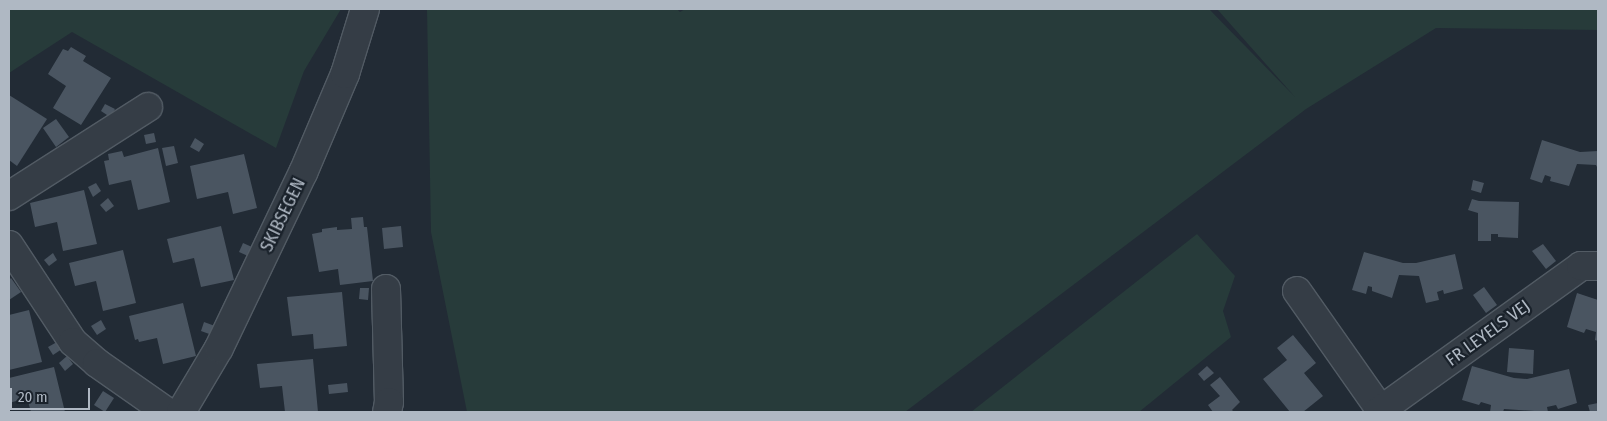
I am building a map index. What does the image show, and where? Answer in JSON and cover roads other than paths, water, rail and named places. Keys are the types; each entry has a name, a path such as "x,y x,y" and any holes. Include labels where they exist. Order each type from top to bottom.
{"street":[{"name":"SKIBSEGEN","path":"181,412 219,348 304,173 345,74 365,9"},
{"path":"9,196 148,107"},
{"path":"9,245 73,342 96,363 168,412"},
{"name":"FR LEYELS VEJ","path":"1297,291 1380,412 1581,266 1598,266"},
{"path":"386,289 389,402 387,412"}]}
